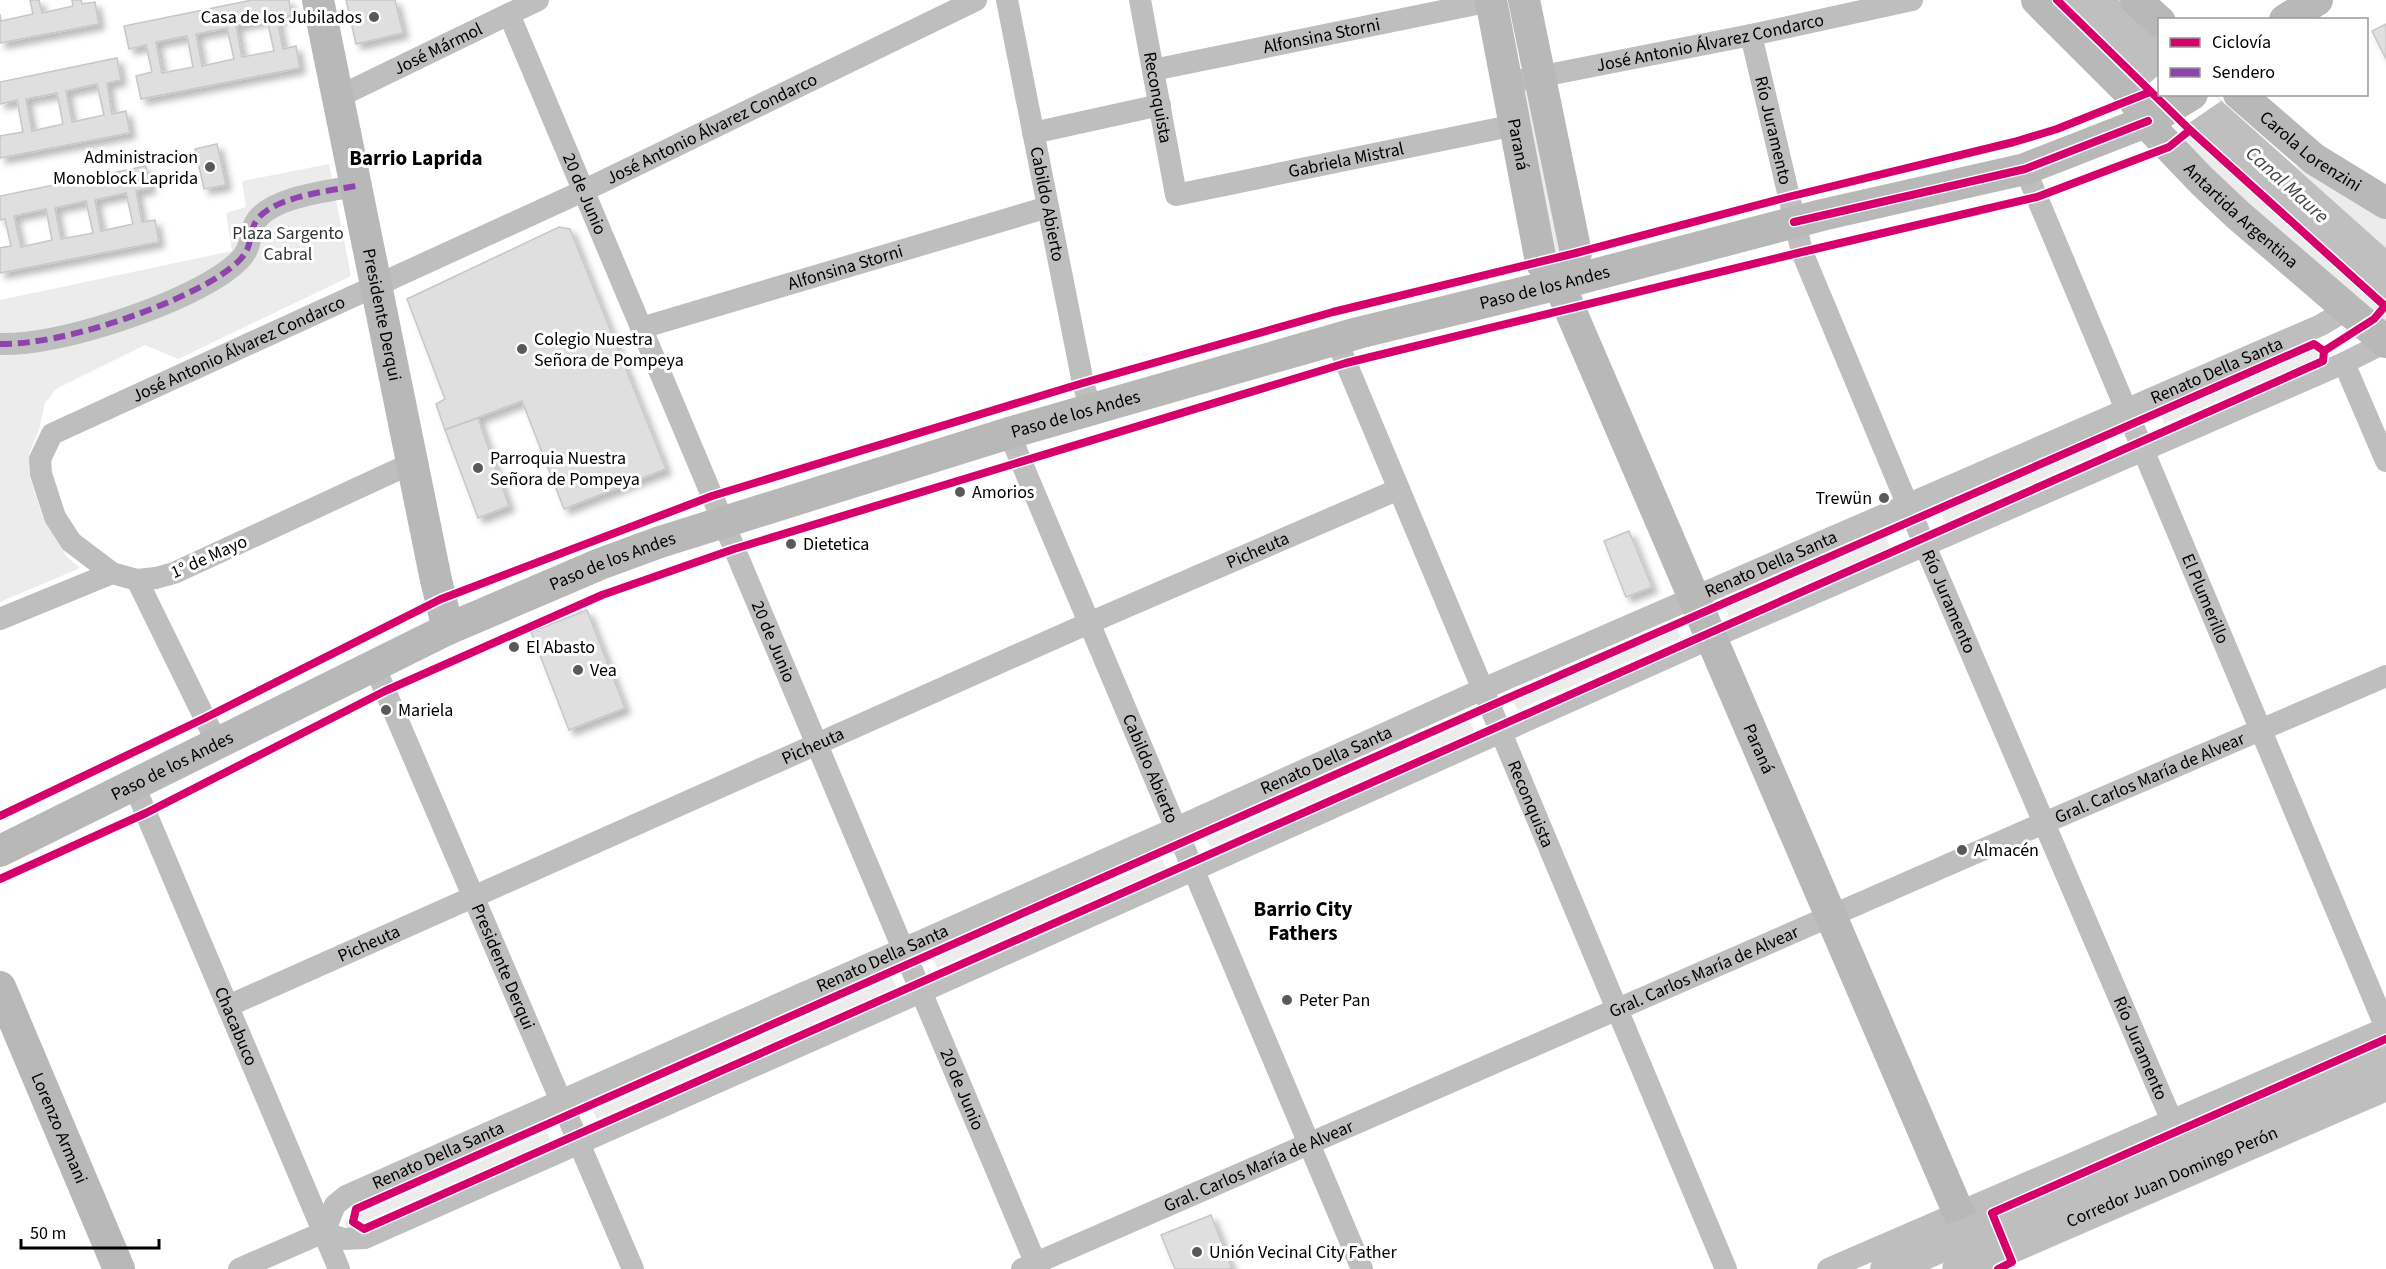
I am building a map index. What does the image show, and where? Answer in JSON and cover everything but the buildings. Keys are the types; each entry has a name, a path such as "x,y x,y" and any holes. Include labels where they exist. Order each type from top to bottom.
{"highway":[{"name":"Corredor Juan Domingo Perón","path":"1971,1249 2386,1054"},
{"name":"Corredor Juan Domingo Perón","path":"1887,1269 1971,1249 2386,1084"}],"main road":[{"name":"Presidente Derqui","path":"318,0 448,629"},
{"name":"Paraná","path":"1491,0 1541,262 1559,284 1831,916 1971,1249"},
{"name":"Paraná","path":"1524,0 1576,254 1559,284"},
{"name":"Antartida Argentina","path":"2037,0 2129,92 2171,108 2160,137 2202,181 2386,342"},
{"path":"2136,0 2158,20"},
{"path":"2287,18 2317,0"},
{"name":"Carola Lorenzini","path":"2241,96 2314,159 2386,203"},
{"name":"Paso de los Andes","path":"0,849 448,629 600,564 723,522 1009,433 1336,339 1559,284 1794,222 2025,169 2049,162 2171,108"},
{"name":"Lorenzo Armani","path":"0,987 119,1269"}],"street":[{"name":"José Mármol","path":"338,97 538,0"},
{"name":"José Antonio Álvarez Condarco","path":"112,573 71,542 55,517 41,474 40,459 52,434 584,191 976,0"},
{"name":"Cabildo Abierto","path":"1007,0 1083,383 1091,409"},
{"name":"Reconquista","path":"1140,0 1176,195"},
{"name":"Alfonsina Storni","path":"1153,70 1491,0"},
{"name":"José Antonio Álvarez Condarco","path":"1506,83 1751,35 1912,0"},
{"name":"20 de Junio","path":"509,14 921,992 1032,1267"},
{"name":"Río Juramento","path":"1751,35 1802,252 1925,546 2172,1121"},
{"path":"1033,133 1160,105"},
{"name":"Gabriela Mistral","path":"1176,195 1515,125"},
{"name":"El Plumerillo","path":"2025,169 2386,1028"},
{"path":"0,344 60,337 145,311 222,274 245,253 255,222 272,206 317,193 356,186"},
{"name":"Alfonsina Storni","path":"641,328 1048,207"},
{"name":"Renato Della Santa","path":"324,1232 335,1205 346,1196 1176,828 1483,689 1908,506 2321,324 2348,309"},
{"name":"Reconquista","path":"1336,339 1726,1269"},
{"path":"239,1269 324,1232 343,1239 365,1238 1501,734 1711,638 2144,451 2344,363 2386,342"},
{"path":"2344,363 2386,461"},
{"name":"Cabildo Abierto","path":"1009,433 1362,1269"},
{"name":"1° de Mayo","path":"112,573 137,580 156,579 174,573 412,463"},
{"name":"Picheuta","path":"228,1006 1089,622 1398,489"},
{"path":"0,619 112,573"},
{"path":"137,580 217,743"},
{"name":"Presidente Derqui","path":"374,665 581,1143 633,1269"},
{"name":"Gral. Carlos María de Alvear","path":"1032,1267 1617,1009 2386,676"},
{"name":"Chacabuco","path":"134,785 339,1269"},
{"path":"1828,1269 1971,1249 2172,1121 2386,1028"}],"green space":[{"path":"1527,88 1567,251 1555,259 1519,93"},
{"path":"2189,123 2386,302 2386,330 2245,205 2186,144 2184,132"},
{"name":"Plaza Sargento Cabral","path":"329,164 351,276 178,359 145,345 56,389 45,403 39,430 29,454 30,478 43,517 67,557 80,568 0,602 0,300 232,251 226,213 246,207 242,181"},
{"path":"2293,164 2386,219 2386,248"},
{"path":"2327,344 2332,353 2164,424 2160,415"},
{"path":"2104,441 2107,450 1945,522 1941,513"},
{"path":"1886,538 1890,547 1729,617 1725,608"},
{"path":"1677,629 1681,638 1518,710 1513,701"},
{"path":"1470,722 1474,731 1211,847 1206,839"},
{"path":"1162,859 1166,868 937,968 933,959"},
{"path":"892,978 896,987 597,1119 593,1111"},
{"path":"547,1132 551,1141 348,1229 344,1221"}],"water":[{"path":"2064,0 2119,0 2158,39 2158,92"},
{"name":"Canal Maure","path":"2162,96 2216,96 2386,248 2386,302"}],"pier":[{"path":"2158,76 2158,94 2148,84"},
{"path":"2161,96 2216,96 2221,101 2189,123"}],"marked path":[{"path":"0,344 25,343 83,331 145,312 174,300 221,275 237,262 247,250 255,223 262,214 273,207 316,193 356,186"}],"cycle path":[{"path":"2057,0 2190,130 2386,307"},
{"path":"0,816 205,718 441,599 712,496 1083,383 1333,312 2014,142 2057,129 2150,92"},
{"path":"1794,222 2025,169 2148,121"},
{"path":"0,879 146,813 385,691 602,595 734,549 1346,363 2037,197 2169,147 2190,130"},
{"path":"2324,351 2374,319 2385,306"},
{"path":"2314,344 2324,351 2323,361 364,1229 353,1222 356,1209 1490,706 2314,344"},
{"path":"1998,1269 2012,1262 1992,1213 2386,1039"}],"place":[{"name":"Casa de los Jubilados","path":"374,17"},
{"name":"Administracion Monoblock Laprida","path":"210,167"},
{"name":"Colegio Nuestra Señora de Pompeya","path":"522,349"},
{"name":"Parroquia Nuestra Señora de Pompeya","path":"478,468"},
{"name":"Amorios","path":"960,492"},
{"name":"Trewün","path":"1884,498"},
{"name":"Dietetica","path":"791,544"},
{"name":"El Abasto","path":"514,647"},
{"name":"Vea","path":"578,670"},
{"name":"Mariela","path":"386,710"},
{"name":"Almacén","path":"1962,850"},
{"name":"Peter Pan","path":"1287,1000"},
{"name":"Unión Vecinal City Father","path":"1197,1252"}],"district":[{"name":"Barrio Laprida","path":"416,158"},
{"name":"Barrio City Fathers","path":"1303,921"}]}
